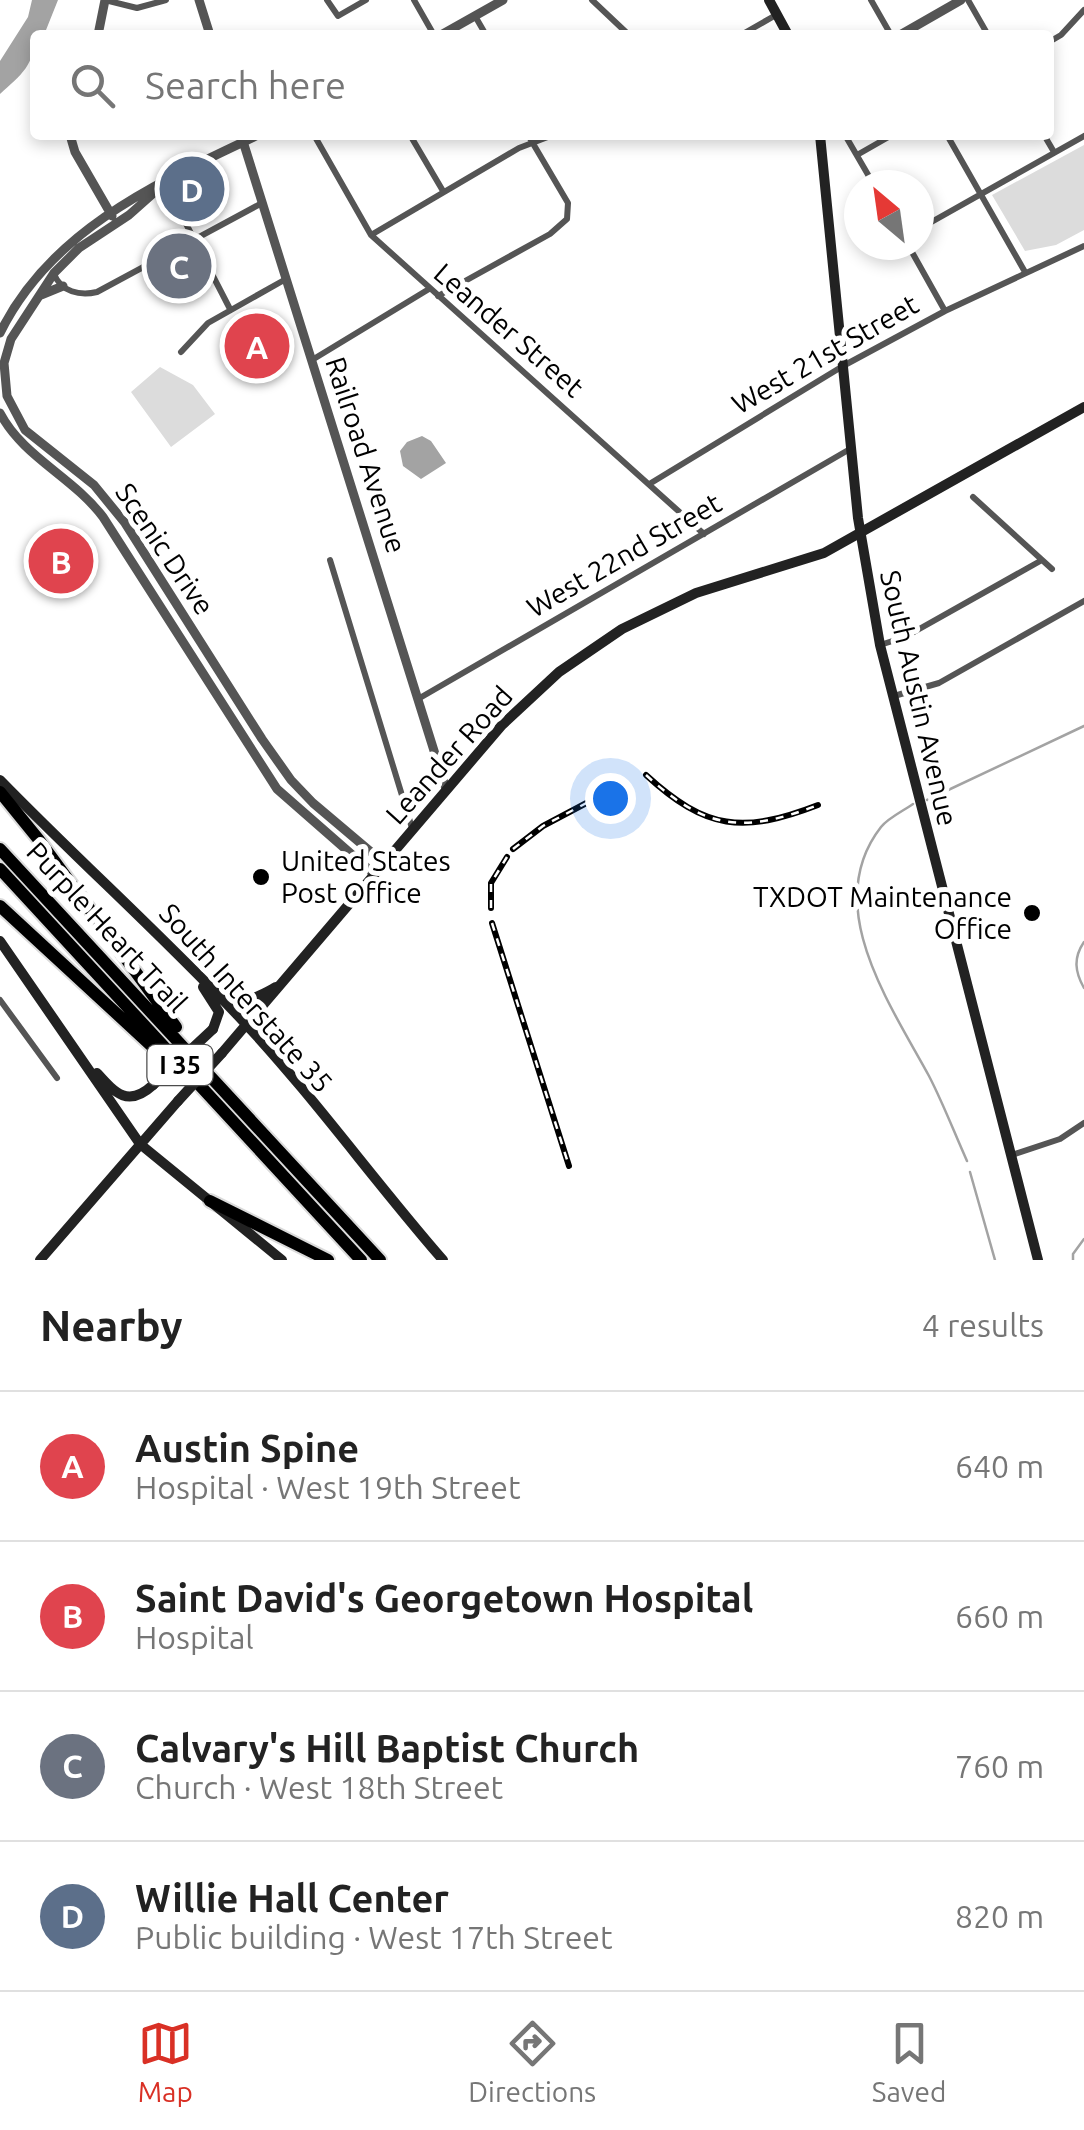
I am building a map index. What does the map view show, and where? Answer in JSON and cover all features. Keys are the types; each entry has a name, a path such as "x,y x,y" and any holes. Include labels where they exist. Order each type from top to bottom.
{"highway":[{"path":"0,792 178,1030 180,1044"},
{"name":"Purple Heart Trail","path":"0,849 380,1260"},
{"name":"Purple Heart Trail","path":"0,870 360,1260"},
{"path":"0,906 257,1149"},
{"path":"299,1172 389,1260"},
{"path":"210,1201 328,1260"}],"main road":[{"path":"769,0 785,30"},
{"name":"South Austin Avenue","path":"821,140 860,534 880,645 1038,1260"},
{"name":"Leander Road","path":"40,1260 286,981 502,725 539,688 622,629 676,601 824,553 1084,406"},
{"name":"South Interstate 35","path":"0,780 246,1024 443,1260"},
{"path":"0,941 140,1144 282,1260"},
{"path":"180,956 234,999 257,997 286,981"},
{"path":"76,1050 114,1091 126,1097 140,1096 153,1086 214,1029 219,1018 216,1004 180,956"}],"street":[{"path":"99,30 105,0 137,8 166,0"},
{"path":"199,0 208,30"},
{"path":"327,0 336,16 350,4 366,0"},
{"path":"414,0 434,30"},
{"path":"447,30 503,0"},
{"path":"592,0 624,30"},
{"path":"871,0 888,30"},
{"path":"909,30 965,0 985,30"},
{"path":"1054,39 1084,10"},
{"path":"750,30 777,14"},
{"path":"475,16 483,30"},
{"path":"934,221 1084,136"},
{"path":"71,140 113,218"},
{"path":"0,333 66,244 239,140"},
{"name":"Railroad Avenue","path":"243,140 446,790"},
{"name":"Leander Street","path":"317,140 370,235 704,534"},
{"path":"413,140 443,192"},
{"path":"370,235 528,140"},
{"path":"438,296 550,234 567,219 568,203 531,140"},
{"path":"849,140 866,170"},
{"path":"857,155 883,140"},
{"path":"951,140 1025,272"},
{"path":"1047,140 1054,152"},
{"path":"165,183 230,309"},
{"path":"54,273 62,286 78,294 97,292 262,203"},
{"name":"Scenic Drive","path":"113,218 54,273 15,328 4,372 7,396 25,430 94,485 125,522 290,780 384,863"},
{"name":"West 21st Street","path":"651,483 844,366 945,311 1084,246"},
{"path":"916,260 945,311"},
{"path":"181,352 208,323 286,279"},
{"path":"35,300 62,286"},
{"path":"312,360 429,289"},
{"name":"Scenic Drive","path":"0,413 26,448 83,494 112,530 278,790 374,874"},
{"name":"West 22nd Street","path":"418,699 851,448"},
{"path":"83,494 94,485"},
{"path":"973,498 1052,569"},
{"path":"112,530 125,522"},
{"path":"330,560 413,829"},
{"path":"880,645 905,636 1042,560"},
{"path":"148,586 160,579"},
{"path":"894,696 939,683 1084,601"},
{"path":"186,648 199,640"},
{"path":"240,733 252,724"},
{"path":"278,790 290,780"},
{"path":"0,1000 57,1078"},
{"path":"1010,1156 1054,1142 1084,1123"}],"shaded area":[{"path":"32,0 58,0 46,30 30,30 30,58 25,69 0,94 0,61 28,17"},
{"path":"1084,145 1084,230 1056,245 1025,251 992,195"},
{"path":"160,367 193,385 215,414 171,447 131,392"},
{"path":"422,436 431,441 446,463 421,479 403,466 400,451 407,442"}],"waterway":[{"path":"927,800 1084,726"},
{"path":"913,804 881,827 864,857 857,889 859,921 881,986 934,1086 967,1161"},
{"path":"1084,942 1076,965 1084,988"},
{"path":"970,1172 995,1260"},
{"path":"1073,1260 1084,1239"}],"railway":[{"path":"646,775 688,807 726,822 768,820 818,805"},
{"path":"513,849 543,826 611,790"},
{"path":"491,908 491,883 507,857"},
{"path":"492,923 569,1166"}],"place":[{"name":"Willie Hall Center","path":"192,189"},
{"name":"Calvary's Hill Baptist Church","path":"179,266"},
{"name":"Austin Spine","path":"257,346"},
{"name":"Saint David's Georgetown Hospital","path":"61,561"},
{"name":"United States Post Office","path":"261,877"},
{"name":"TXDOT Maintenance Office","path":"1032,913"}]}
